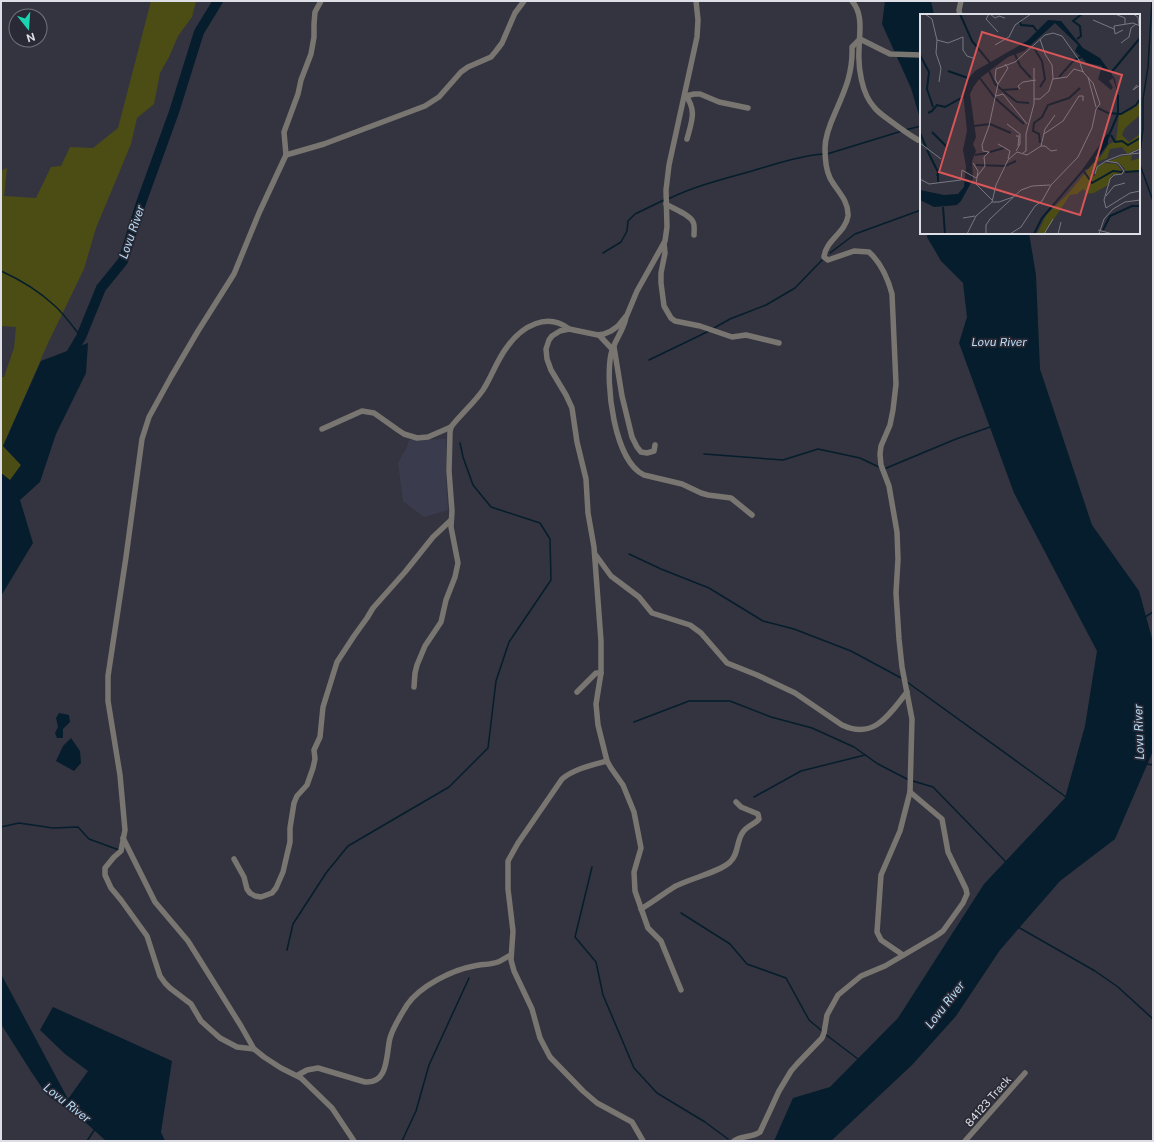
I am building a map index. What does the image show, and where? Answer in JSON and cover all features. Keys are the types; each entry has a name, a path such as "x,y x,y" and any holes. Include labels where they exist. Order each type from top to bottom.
{"street":[{"path":"254,1049 237,1047 220,1038 201,1021 190,1004 170,988 160,976 147,936 122,900 111,888 105,875 105,868 121,851 125,830 120,775 108,701 108,676 142,438 149,417 171,377 234,274 259,213 286,155 284,132 311,54 314,37 315,12 321,1"},
{"path":"286,155 345,137 418,109 432,102 445,92 461,72 491,57 502,43 515,13 524,1"},
{"path":"696,1 698,20 697,36 669,165 666,190 667,235 664,243 636,291 623,328 613,349 610,363 609,386 614,418 621,444 635,469 644,475 682,484 701,493 731,498 752,515"},
{"path":"852,1 858,14 860,28 858,53 863,87 867,96 873,107 918,140"},
{"path":"960,14 961,1"},
{"path":"860,38 890,54 920,55"},
{"path":"860,38 852,47 853,60 850,76 828,131 824,147 829,177 843,196 848,210 847,220 826,249 824,257 828,260 854,251 869,252 875,258 883,271 892,294 896,384 890,425 881,446 880,460 889,486 897,532 898,559 896,593 899,639 912,719 910,792 900,831 881,876 877,932 881,940 903,955"},
{"path":"685,94 700,94 719,102 748,108"},
{"path":"685,94 692,105 693,112 687,139"},
{"path":"666,204 692,219 694,224 694,235"},
{"path":"664,243 665,253 661,273 661,283 664,306 671,318 675,321 700,326 732,337 746,335 779,343"},
{"path":"627,315 611,331 599,335 570,329 560,330 552,336 547,345 547,359 550,370 569,399 586,479 588,513 595,554 600,641 600,673 596,712 598,725 607,761 623,785 634,812 641,848 634,872 634,882 641,908 648,928 661,941 681,990"},
{"path":"322,430 362,412 374,413 389,425 404,434 417,438 428,437 451,427 483,389 508,346 525,330 533,324 551,321 562,323 570,329"},
{"path":"599,335 613,349 622,396 638,450 644,453 653,452 655,445"},
{"path":"414,687 417,665 425,646 441,622 446,600 457,571 458,557 450,521 452,511 449,471 451,427"},
{"path":"234,859 244,877 250,894 261,897 272,893 276,888 285,866 290,842 290,828 294,803 296,796 307,785 313,768 315,759 314,750 320,737 323,707 337,662 373,608 405,572 433,537 450,521"},
{"path":"595,554 611,576 639,597 654,614 690,625 708,640 727,663 795,693 830,718 851,729 863,730 878,724 887,718 907,692"},
{"path":"577,692 596,673 600,673"},
{"path":"607,761 577,770 567,774 562,779 518,843 508,861 508,889 513,931 511,955 512,964 532,1009 540,1038 550,1057 583,1091 597,1103 632,1122 643,1141"},
{"path":"734,1141 739,1138 756,1135 760,1132 779,1091 791,1071 822,1038 827,1015 838,995 861,976 885,966 943,931 964,903 967,894 964,884 948,852 942,819 910,792"},
{"path":"641,908 655,901 674,887 724,866 733,860 744,830 759,818 758,814 741,807 736,802"},
{"path":"123,838 155,902 188,941 254,1049 280,1068 298,1075 332,1108 354,1141"},
{"path":"298,1075 307,1070 318,1068 365,1082 378,1080 386,1062 392,1032 412,999 435,981 452,972 498,962 511,955"},
{"name":"84123 Track","path":"965,1141 1025,1073"}],"shaded area":[{"path":"151,1 196,1 192,17 178,36 160,73 154,104 137,118 131,144 96,228 84,269 48,343 3,446 21,465 10,481 1,473 1,377 4,377 14,348 16,327 1,326 1,171 7,168 4,196 36,198 51,167 61,166 70,147 93,148 118,128"},
{"path":"446,439 448,510 424,517 403,501 398,463 407,447 409,440"}],"water":[{"path":"885,1 931,1 934,14 920,14 920,119 911,88 882,24"},
{"name":"Lovu River","path":"928,234 1029,234 1036,275 1040,369 1092,525 1139,591 1153,642 1153,751 1115,839 1060,881 1000,950 956,1016 912,1065 831,1141 774,1141 793,1098 830,1087 898,1018 984,884 1065,798 1085,726 1097,651 1014,493 959,343 967,317 963,283 941,261 927,237"},
{"path":"88,343 86,373 56,434 40,482 20,500 33,543 1,596 1,473 10,480 21,465 3,446 41,361"},
{"path":"59,713 69,715 70,722 63,729 63,738 57,738 55,733 58,727 56,718"},
{"path":"71,738 80,751 81,763 74,771 56,761 63,746"},
{"name":"Lovu River","path":"1,974 68,1099 88,1071 65,1054 40,1030 53,1007 172,1061 161,1132 165,1141 106,1141 85,1122 47,1095 1,1024"}],"waterway":[{"name":"Lovu River","path":"68,359 81,337 101,288 123,261 141,203 174,112 199,32 218,1"},
{"path":"1140,153 1143,129 1143,99 1148,67 1152,1"},
{"path":"905,130 920,126"},
{"path":"827,154 902,131"},
{"path":"668,199 688,190 720,180 787,161 823,154"},
{"path":"1140,165 1153,201"},
{"path":"603,253 621,242 627,231 628,221 635,214 664,200"},
{"path":"830,253 855,234 920,210"},
{"path":"714,328 730,319 766,305 795,288 823,259"},
{"path":"1,271 16,278 43,295 62,313 81,337"},
{"path":"649,360 709,331"},
{"path":"884,469 956,439 990,427"},
{"path":"287,950 293,924 326,873 348,846 449,787 488,748 496,681 509,642 551,580 550,539 540,523 491,507 473,485 463,457 460,443"},
{"path":"704,454 783,460 818,449 860,458 881,468"},
{"path":"629,554 661,569 709,588 763,621 794,629 851,651 903,679"},
{"path":"1145,617 1153,612"},
{"path":"907,682 1066,797"},
{"path":"634,722 689,701 730,701 771,717 812,728 854,747 878,764 909,780"},
{"path":"754,797 801,771 865,755"},
{"path":"1147,764 1153,765"},
{"path":"913,781 933,787 1006,862"},
{"path":"1,827 19,823 53,828 78,827 89,839 119,850"},
{"path":"592,867 575,937 596,962 603,995 634,1068 657,1093 705,1122 728,1139"},
{"path":"681,913 730,944 747,964 786,978 809,1020 822,1031"},
{"path":"1018,927 1095,971 1118,987 1153,1019"},
{"path":"402,1141 416,1111 429,1065 469,978"},
{"path":"825,1034 858,1059"},
{"path":"87,1141 95,1129"}]}
